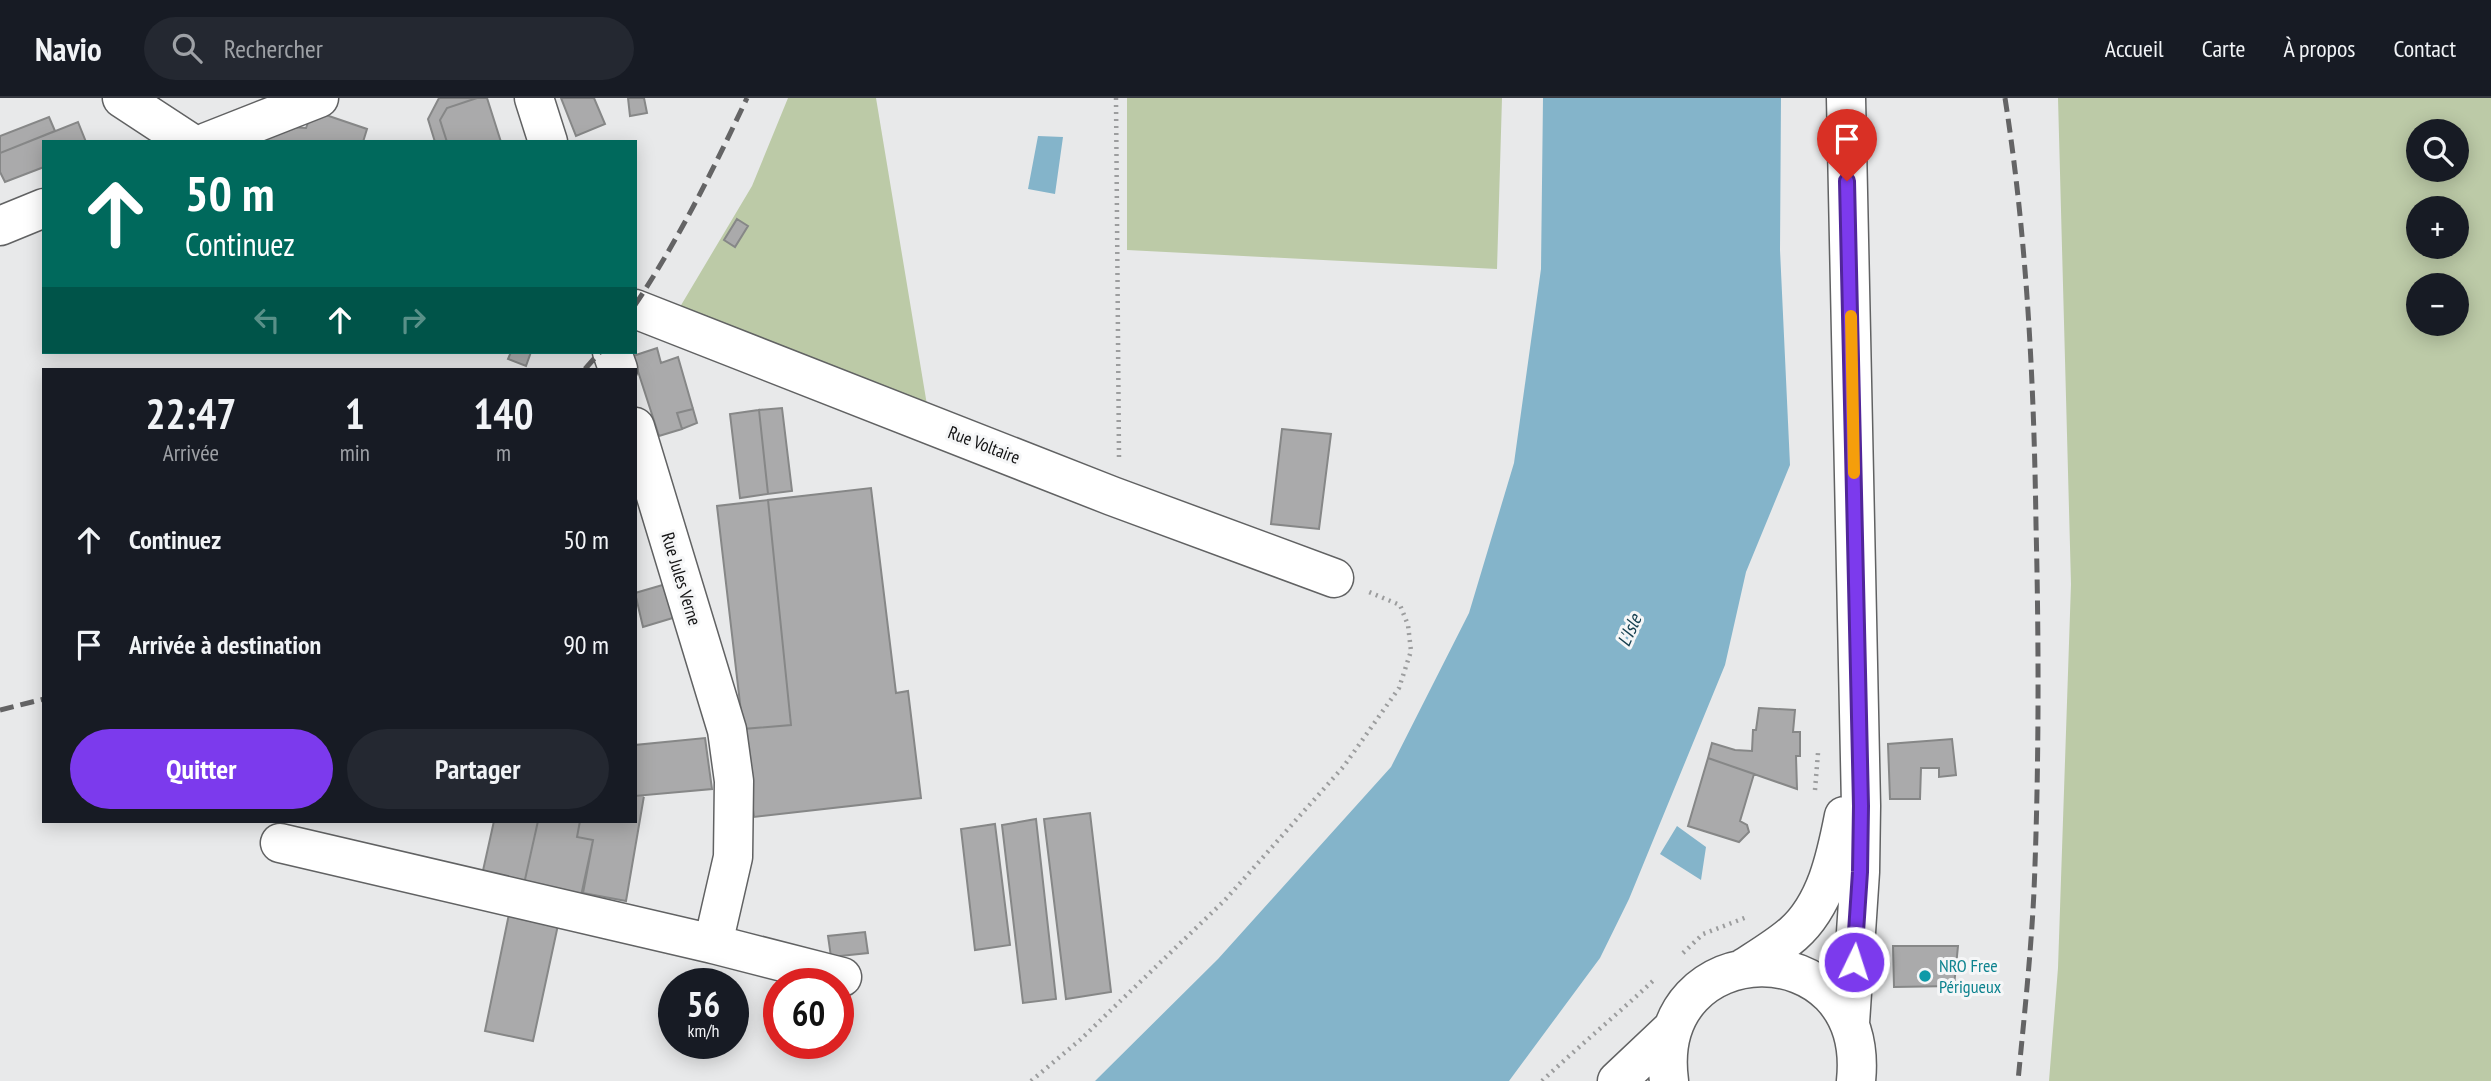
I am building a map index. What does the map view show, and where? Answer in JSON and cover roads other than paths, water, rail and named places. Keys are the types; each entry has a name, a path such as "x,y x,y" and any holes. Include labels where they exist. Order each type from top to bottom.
{"main road":[{"path":"122,98 186,140"},
{"path":"212,140 319,98"},
{"path":"534,98 547,140"},
{"path":"1846,98 1860,872 1850,1023 1857,1051 1856,1081"},
{"path":"0,226 42,209"},
{"name":"Rue Voltaire","path":"637,310 1112,496 1334,578"},
{"name":"Rue Jules Verne","path":"637,434 727,730 734,781 733,857 713,944"},
{"path":"1744,968 1795,932 1824,888 1835,860 1844,816 1858,694"},
{"path":"279,843 807,968"},
{"path":"1669,1081 1666,1058 1672,1029 1684,1007 1700,989 1720,975 1744,968 1769,966 1794,971 1817,983 1836,1001 1850,1023"},
{"path":"1616,1081 1672,1029"}],"water":[{"name":"L'Isle","path":"1543,98 1781,98 1780,250 1790,465 1746,572 1725,665 1629,899 1600,958 1509,1081 1095,1081 1218,959 1391,767 1469,613 1514,463 1541,269"},
{"path":"1038,136 1063,137 1055,194 1028,189"},
{"path":"1677,826 1706,847 1701,880 1660,854"}],"railway":[{"path":"637,302 695,204 747,98"},
{"path":"2005,98 2019,204 2028,311 2038,616 2034,891 2018,1081"},
{"path":"586,368 598,354"},
{"path":"0,710 42,700"}],"place":[{"name":"NRO Free Périgueux","path":"1925,976"}]}
